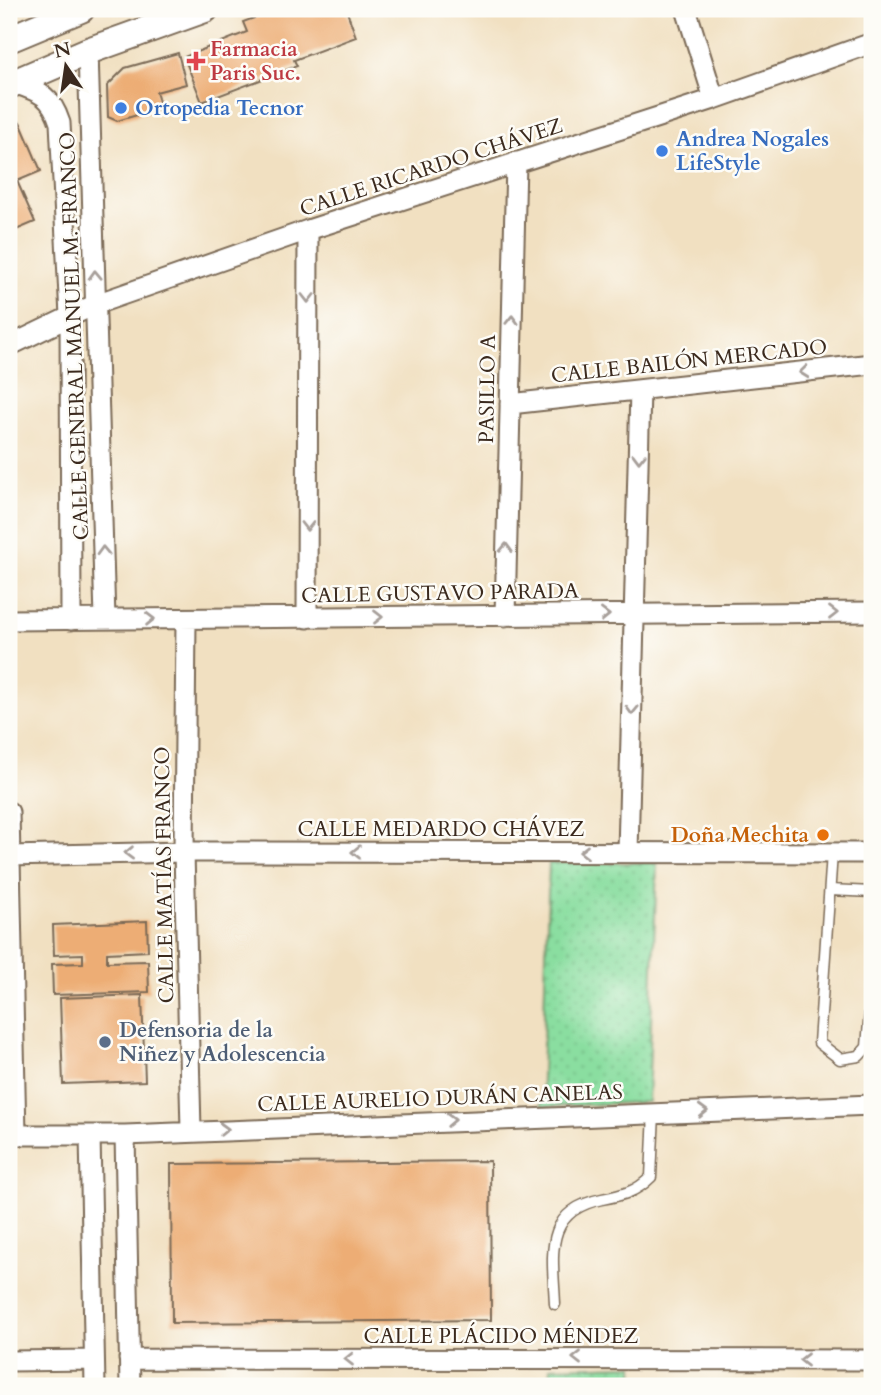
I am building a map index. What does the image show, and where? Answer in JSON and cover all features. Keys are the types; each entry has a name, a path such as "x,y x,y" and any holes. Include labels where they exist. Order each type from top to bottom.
{"main road":[{"path":"9,39 81,9"},
{"path":"11,84 88,51 205,9"}],"street":[{"path":"686,9 714,99"},
{"name":"CALLE RICARDO CHÁVEZ","path":"9,346 96,304 309,230 714,99 872,44"},
{"name":"CALLE GENERAL MANUEL M. FRANCO","path":"88,51 105,619"},
{"name":"CALLE GENERAL MANUEL M. FRANCO","path":"11,84 40,92 54,106 60,123 70,316 71,620"},
{"name":"PASILLO A","path":"505,616 516,162"},
{"path":"307,618 309,230"},
{"name":"CALLE BAILÓN MERCADO","path":"510,404 872,364"},
{"path":"628,852 640,390"},
{"name":"CALLE GUSTAVO PARADA","path":"9,620 872,612"},
{"name":"CALLE MATÍAS FRANCO","path":"186,619 184,852 191,1130"},
{"path":"9,812 13,1135"},
{"name":"CALLE MEDARDO CHÁVEZ","path":"9,855 184,852 872,853"},
{"name":"CALLE AURELIO DURÁN CANELAS","path":"13,1135 125,1135 191,1130 872,1105"},
{"path":"90,1135 95,1386"},
{"path":"125,1135 130,1386"},
{"path":"93,1232 126,1231"},
{"name":"CALLE PLÁCIDO MÉNDEZ","path":"129,1359 872,1360"},
{"path":"9,1361 94,1360"}],"lane":[{"path":"832,853 820,1044 840,1059 859,1056 867,1047 872,984"},
{"path":"830,890 872,892"},
{"path":"555,1304 553,1248 557,1226 564,1216 586,1202 631,1193 651,1177 654,1112"}],"green space":[{"path":"549,863 657,863 648,1102 541,1107"},
{"path":"634,1365 635,1386 550,1386 551,1367"}],"building":[{"path":"279,9 346,9 356,37 294,60 297,66 202,102 184,57 247,32 243,22"},
{"path":"178,53 186,84 156,92 161,108 117,121 108,117 107,86 125,68"},
{"path":"20,122 41,171 17,181 35,222 9,233 9,126"},
{"path":"147,921 148,951 107,953 107,962 148,961 149,992 53,995 52,964 83,963 83,954 54,955 53,925"},
{"path":"142,995 145,1081 63,1084 60,998"},
{"path":"490,1161 491,1320 172,1323 171,1164"}],"place":[{"name":"Farmacia Paris Suc.","path":"196,61"},
{"name":"Ortopedia Tecnor","path":"121,108"},
{"name":"Andrea Nogales LifeStyle","path":"662,151"},
{"name":"Doña Mechita","path":"823,835"},
{"name":"Defensoria de la Niñez y Adolescencia","path":"105,1042"}]}
